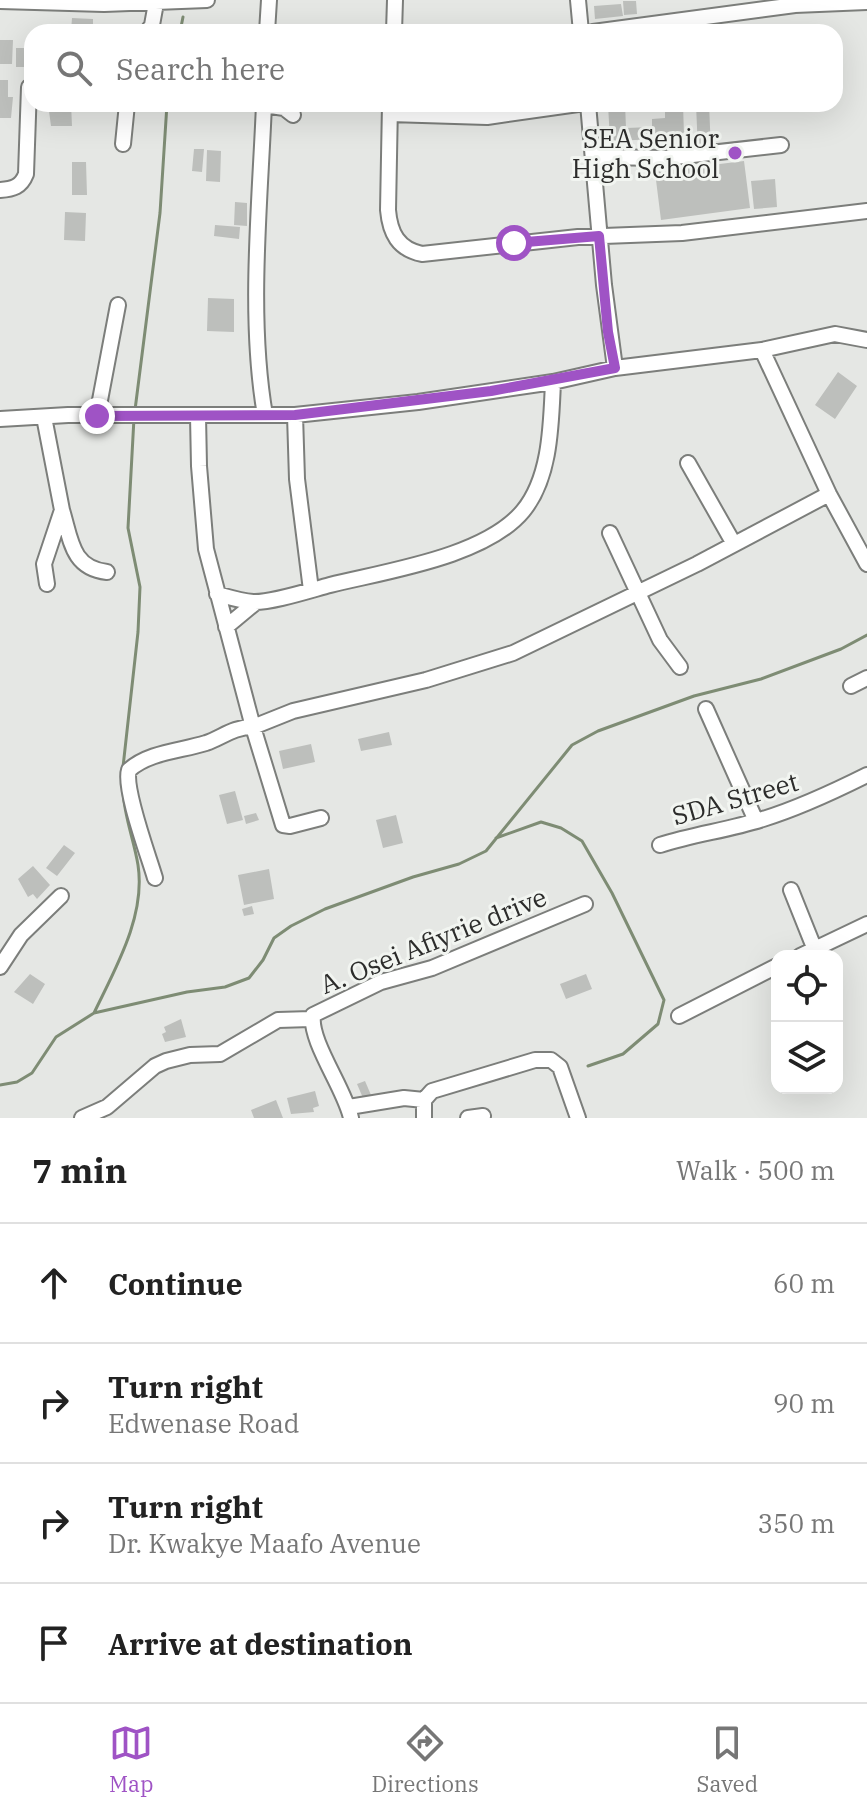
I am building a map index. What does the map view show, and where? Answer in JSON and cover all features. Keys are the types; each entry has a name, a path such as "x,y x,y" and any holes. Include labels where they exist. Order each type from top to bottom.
{"street":[{"path":"0,1 104,4 207,0"},
{"path":"268,24 269,0"},
{"path":"394,24 395,0"},
{"path":"578,0 580,24"},
{"path":"152,24 161,2"},
{"path":"647,24 795,2 867,2"},
{"path":"0,190 16,188 26,174 28,112"},
{"path":"123,144 126,112"},
{"path":"264,112 258,242 258,372 265,415"},
{"path":"289,112 293,115"},
{"path":"390,112 388,210 393,234 401,245 422,254 599,236 682,233 867,211"},
{"path":"426,112 487,117 522,112"},
{"path":"589,112 608,332 615,368"},
{"path":"593,157 666,158 781,145"},
{"path":"97,416 118,305"},
{"path":"0,419 295,415 418,402 553,382 615,368 762,350 835,334 867,340"},
{"path":"762,350 829,494 867,564"},
{"path":"217,594 255,603 446,555 494,534 513,521 533,496 540,478 549,434 553,382"},
{"path":"295,415 297,479 311,590"},
{"path":"198,416 206,549 253,727 283,825 321,818"},
{"path":"44,417 62,510 81,563 90,569 107,572"},
{"path":"688,463 734,544"},
{"path":"155,878 130,794 129,770 153,757 210,742 233,729 253,727 310,707 480,665 513,653 637,594 829,494"},
{"path":"47,584 44,564 62,510"},
{"path":"610,533 660,640 680,667"},
{"path":"226,627 255,603"},
{"path":"851,686 867,678"},
{"path":"706,709 756,821"},
{"name":"SDA Street","path":"660,845 756,821 825,796 867,775"},
{"path":"791,890 815,950 867,924"},
{"path":"0,967 21,935 61,896"},
{"name":"A. Osei Afiyrie drive","path":"350,1113 311,1019 322,1009 381,982 432,968 585,904"},
{"path":"679,1016 771,969"},
{"path":"82,1118 114,1102 149,1071 166,1061 190,1055 220,1054 269,1023 311,1019"},
{"path":"424,1118 424,1100 432,1091 521,1062 551,1060 560,1067 578,1118"},
{"path":"350,1113 375,1101 424,1100"},
{"path":"468,1118 483,1116"}],"building":[{"path":"623,1 636,1 637,14 624,15"},
{"path":"621,4 623,16 595,19 594,6"},
{"path":"72,18 93,19 93,24 72,24"},
{"path":"0,40 13,40 12,64 0,64"},
{"path":"16,48 24,48 24,67 16,67"},
{"path":"0,80 8,80 8,97 13,97 11,118 0,118"},
{"path":"49,112 71,112 72,126 51,126"},
{"path":"608,112 625,112 626,128 652,127 652,119 665,118 665,112 683,112 684,135 610,141"},
{"path":"696,112 709,112 711,150 698,151"},
{"path":"194,149 204,149 202,172 192,171"},
{"path":"207,150 221,151 220,182 206,181"},
{"path":"744,161 750,208 661,220 655,172"},
{"path":"72,162 86,162 87,195 72,195"},
{"path":"775,179 777,207 754,209 751,181"},
{"path":"235,202 247,203 247,226 234,225"},
{"path":"65,212 86,213 85,241 64,240"},
{"path":"215,225 240,227 239,239 214,236"},
{"path":"208,298 234,299 234,332 207,331"},
{"path":"838,372 857,386 835,419 815,405"},
{"path":"389,732 392,745 361,751 358,739"},
{"path":"311,744 315,762 283,769 279,751"},
{"path":"235,791 243,820 227,824 219,795"},
{"path":"256,813 259,820 246,824 244,816"},
{"path":"396,815 403,843 383,848 376,820"},
{"path":"64,845 75,853 57,876 46,868"},
{"path":"33,866 50,885 37,899 33,894 28,897 18,879"},
{"path":"269,869 274,899 244,905 238,875"},
{"path":"252,906 254,914 244,916 242,909"},
{"path":"30,974 45,984 33,1004 14,992"},
{"path":"586,974 592,989 566,999 560,984"},
{"path":"181,1019 186,1037 165,1042 162,1034 166,1032 164,1027"},
{"path":"365,1081 371,1095 363,1098 357,1084"},
{"path":"315,1091 319,1106 313,1108 314,1112 291,1114 287,1098"},
{"path":"276,1100 283,1118 254,1118 251,1110"}],"waterway":[{"path":"182,24 183,17"},
{"path":"135,410 160,213 166,112"},
{"path":"122,776 140,587 128,528 134,418"},
{"path":"0,1085 17,1082 32,1073 56,1037 94,1013 187,992 225,987 249,978 274,938 291,926 325,909 459,864 486,851 572,745 598,731 694,696 761,679 841,649 867,635"},
{"path":"94,1013 127,942 137,903 138,865 123,791"},
{"path":"496,838 541,822 561,828 582,841 612,893 664,1000 658,1024 623,1054 588,1066"}],"place":[{"name":"SEA Senior High School","path":"735,153"}],"route":[{"path":"97,416 295,415 418,402 553,382 615,368 608,332 599,236 514,243"}]}
